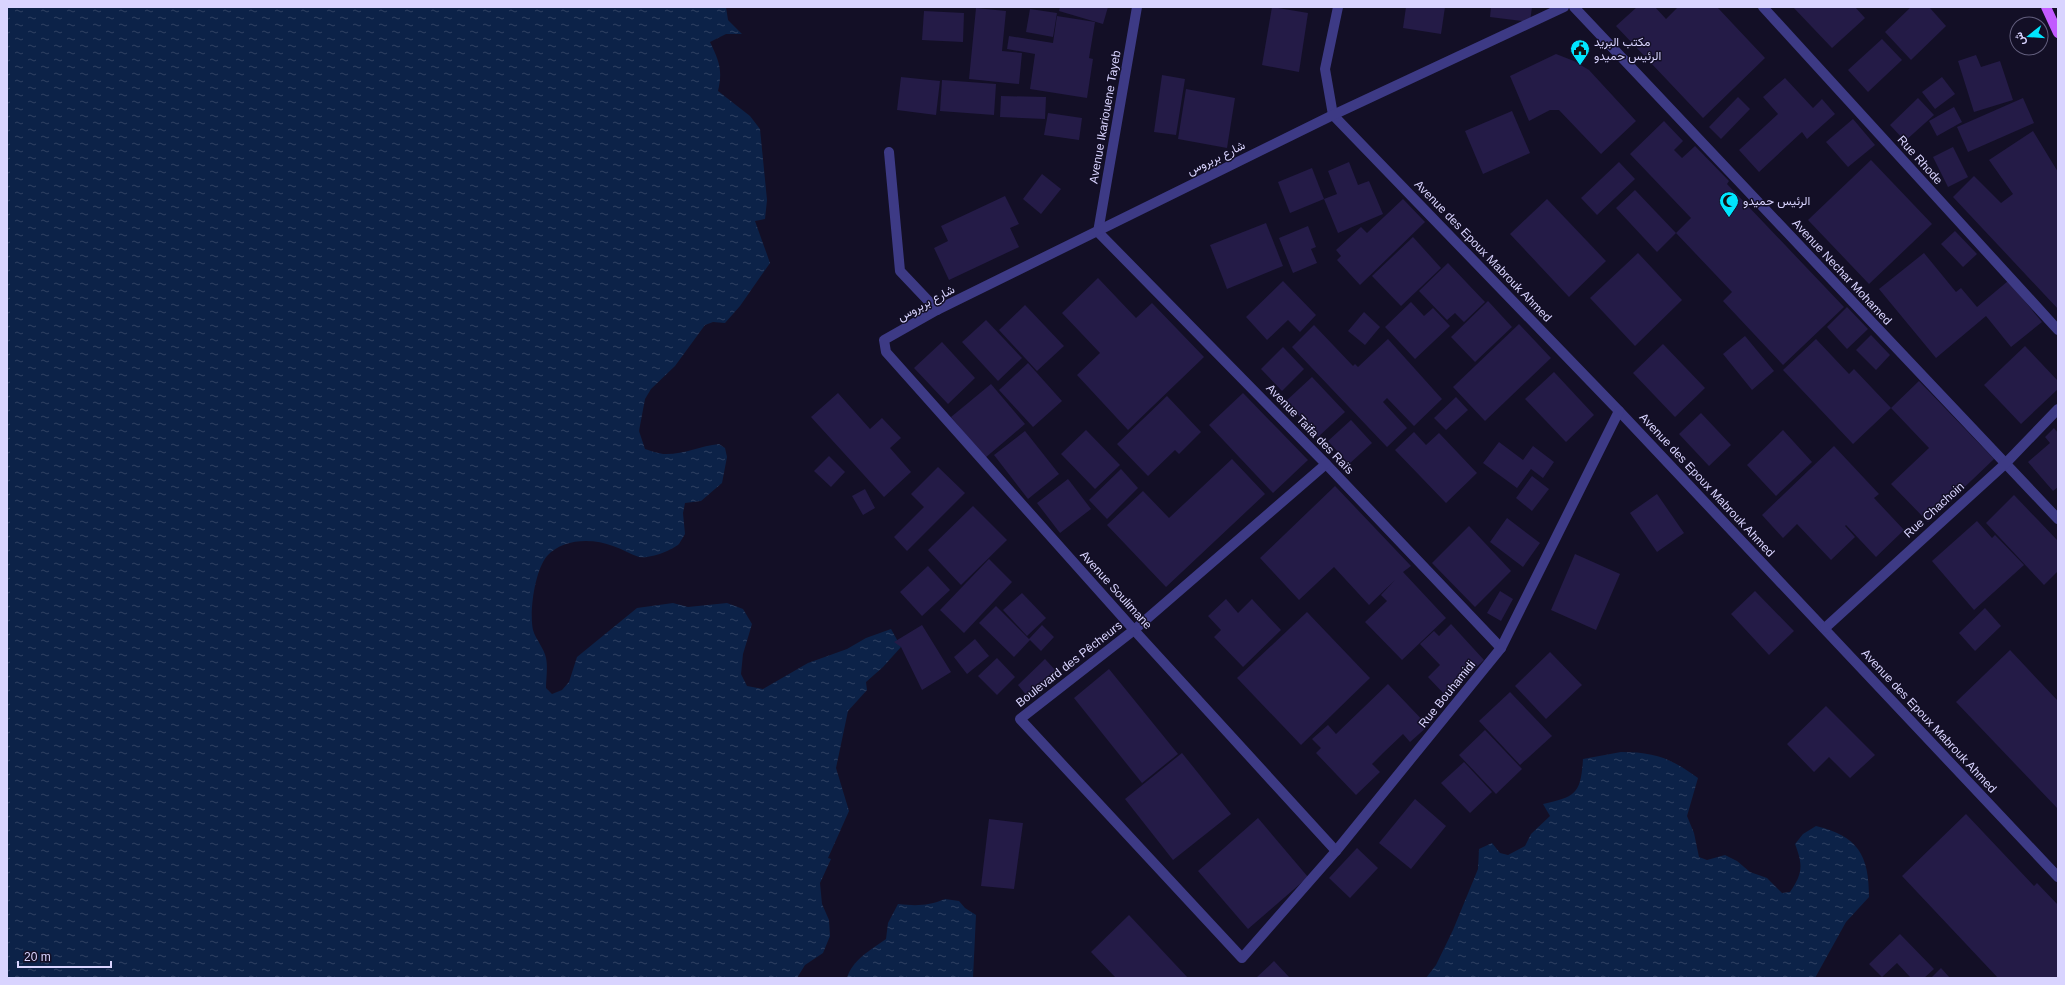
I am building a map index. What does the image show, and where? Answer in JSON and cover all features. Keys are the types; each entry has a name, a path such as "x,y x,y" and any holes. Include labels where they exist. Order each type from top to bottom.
{"main road":[{"path":"2046,7 2058,33"}],"street":[{"name":"Avenue Ikariouene Tayeb","path":"1098,232 1137,7"},
{"path":"1333,115 1325,69 1338,7"},
{"name":"شارع بربروس","path":"884,340 937,310 1333,115 1564,7"},
{"name":"Avenue Nechar Mohamed","path":"1574,7 2058,520"},
{"name":"Rue Rhode","path":"1763,7 2058,330"},
{"name":"Avenue des Epoux Mabrouk Ahmed","path":"1333,115 1619,411 2058,877"},
{"path":"889,152 900,271 937,310"},
{"name":"Avenue Taifa des Raïs","path":"1098,232 1326,464 1501,648"},
{"name":"Avenue Soulimane","path":"884,340 886,352 1134,630 1336,851"},
{"name":"Rue Chachoin","path":"1825,628 2005,464 2058,409"},
{"name":"Rue Bouhamidi","path":"1242,958 1336,851 1501,648 1619,411"},
{"name":"Boulevard des Pêcheurs","path":"1242,958 1020,719 1134,630 1326,464"}],"water":[{"path":"7,7 726,7 728,20 742,34 726,34 710,42 716,55 720,71 718,91 750,116 760,129 767,200 765,219 755,221 770,263 740,306 725,323 713,322 705,325 675,366 651,389 645,399 639,431 645,449 656,453 678,453 719,444 725,448 727,457 722,483 701,501 685,503 683,513 685,534 679,544 665,552 654,556 639,557 605,543 588,541 570,543 554,550 547,556 539,571 534,592 532,622 534,634 544,651 546,658 546,688 552,694 562,690 569,682 577,657 637,608 673,603 688,607 727,603 743,609 752,624 743,654 741,674 747,686 763,689 808,663 847,649 866,638 891,629 901,647 883,667 866,682 867,690 848,711 836,768 849,811 828,858 831,859 820,883 822,904 829,920 830,936 823,953 805,965 797,978 7,978"},
{"path":"1621,752 1643,753 1662,758 1688,771 1698,778 1687,816 1694,833 1699,857 1707,860 1725,855 1737,861 1750,872 1767,878 1782,893 1790,892 1799,874 1800,863 1795,844 1803,834 1816,826 1842,835 1858,850 1867,870 1869,897 1846,922 1815,978 1426,978 1436,965 1453,930 1478,869 1479,849 1492,843 1500,853 1508,855 1525,846 1531,834 1550,816 1543,804 1569,796 1578,787 1583,759"},
{"path":"945,899 959,901 965,908 976,915 973,978 847,978 858,960 886,939 888,923 898,904 922,905"}],"building":[{"path":"1060,7 1108,7 1103,24 1059,11"},
{"path":"1272,7 1308,13 1299,72 1262,65"},
{"path":"1406,7 1445,7 1441,34 1403,28"},
{"path":"1491,7 1532,7 1530,22 1490,17"},
{"path":"1637,7 1655,7 1666,19 1678,7 1717,7 1765,58 1703,118 1616,26"},
{"path":"1793,7 1855,7 1865,18 1832,48"},
{"path":"1911,7 1929,7 1946,26 1911,60 1885,32"},
{"path":"976,8 1006,11 1002,51 1022,53 1019,84 969,79"},
{"path":"1030,9 1057,13 1053,37 1026,32"},
{"path":"924,11 964,13 963,42 922,40"},
{"path":"1057,16 1095,22 1089,58 1093,59 1087,98 1030,89 1035,54 1007,49 1009,36 1053,43"},
{"path":"1882,39 1902,60 1868,92 1848,70"},
{"path":"1556,54 1574,61 1589,70 1636,121 1601,154 1559,110 1550,110 1529,121 1510,76"},
{"path":"1976,55 1981,67 2000,61 2013,100 1974,112 1958,61"},
{"path":"1162,75 1185,79 1176,135 1154,132"},
{"path":"901,77 940,81 936,115 897,110"},
{"path":"1942,77 1955,94 1935,109 1922,92"},
{"path":"1785,78 1813,108 1822,99 1835,114 1807,139 1802,132 1759,172 1739,150 1778,114 1763,97"},
{"path":"942,80 996,84 994,115 940,111"},
{"path":"1186,89 1235,98 1227,148 1178,139"},
{"path":"1001,96 1046,97 1045,119 1000,117"},
{"path":"1738,97 1750,109 1721,139 1709,127"},
{"path":"1918,98 1934,115 1905,141 1890,125"},
{"path":"2023,98 2034,123 1968,152 1957,127"},
{"path":"1954,107 1962,122 1937,136 1929,121"},
{"path":"1512,111 1530,153 1483,174 1465,131"},
{"path":"1048,113 1082,118 1079,140 1044,135"},
{"path":"1853,119 1875,145 1848,167 1826,142"},
{"path":"1664,121 1683,141 1674,150 1682,158 1695,146 1729,181 1727,184 1844,307 1783,365 1723,301 1732,292 1676,233 1691,218 1630,154"},
{"path":"2033,131 2058,172 2058,309 1953,197 1974,176 2001,203 2013,194 1989,160"},
{"path":"1953,147 1968,177 1948,187 1933,157"},
{"path":"1871,160 1932,224 1869,284 1808,220"},
{"path":"1349,162 1358,185 1369,181 1383,214 1338,233 1324,199 1337,194 1328,171"},
{"path":"1619,162 1635,179 1597,215 1581,198"},
{"path":"1312,168 1324,199 1290,213 1278,182"},
{"path":"1042,174 1061,189 1041,214 1023,199"},
{"path":"1635,190 1676,233 1657,252 1616,208"},
{"path":"1005,196 1019,224 1010,228 1019,247 949,280 934,248 948,241 941,226"},
{"path":"1403,199 1425,222 1360,285 1337,260 1341,256 1336,250 1361,227 1367,233"},
{"path":"1547,199 1606,261 1569,297 1510,234"},
{"path":"1266,223 1283,266 1227,289 1210,245"},
{"path":"1308,226 1316,247 1311,249 1317,263 1293,273 1279,238"},
{"path":"1955,231 1977,254 1963,267 1941,244"},
{"path":"1413,237 1441,268 1401,306 1372,276"},
{"path":"1638,253 1682,300 1635,346 1590,298"},
{"path":"1924,253 1956,292 1961,288 1977,307 2008,281 2042,322 2011,347 1986,316 1936,358 1879,289"},
{"path":"1448,263 1485,302 1464,322 1455,313 1447,320 1419,291"},
{"path":"1098,278 1136,318 1152,303 1204,357 1128,430 1077,375 1100,353 1062,313"},
{"path":"1283,281 1316,315 1300,332 1288,320 1267,340 1246,317"},
{"path":"1488,301 1512,327 1475,362 1451,337"},
{"path":"1411,302 1424,316 1433,308 1450,326 1415,359 1385,327"},
{"path":"1025,305 1064,346 1037,371 999,330"},
{"path":"1847,307 1868,329 1847,349 1827,327"},
{"path":"1364,312 1380,327 1365,345 1348,331"},
{"path":"986,320 1022,358 998,381 962,342"},
{"path":"1519,324 1551,358 1485,421 1453,387"},
{"path":"1314,325 1353,366 1355,364 1358,367 1388,339 1442,399 1414,426 1387,398 1383,402 1407,428 1387,447 1292,347"},
{"path":"1871,335 1890,355 1876,370 1856,350"},
{"path":"1745,336 1774,371 1752,390 1723,354"},
{"path":"1816,339 1849,374 1854,369 1891,408 1853,444 1783,370"},
{"path":"942,342 975,378 948,404 914,368"},
{"path":"1663,344 1705,388 1675,417 1633,373"},
{"path":"2025,346 2058,381 2058,389 2021,424 1984,385"},
{"path":"1283,347 1304,369 1282,391 1261,369"},
{"path":"1028,363 1062,401 1033,427 999,390"},
{"path":"1554,372 1594,415 1566,442 1525,399"},
{"path":"1312,377 1345,412 1318,437 1286,401"},
{"path":"1919,381 1994,459 1928,522 1891,484 1929,448 1891,408"},
{"path":"991,384 1025,424 985,458 951,417"},
{"path":"838,393 870,429 882,418 901,438 890,448 911,472 884,497 811,417"},
{"path":"1243,393 1308,460 1273,493 1209,425"},
{"path":"1167,396 1201,432 1179,454 1175,450 1148,476 1117,444"},
{"path":"1456,397 1468,410 1446,430 1434,418"},
{"path":"1701,413 1731,445 1709,466 1679,434"},
{"path":"1351,420 1372,443 1349,464 1328,441"},
{"path":"2054,428 2058,433 2058,487 2053,491 2028,462 2050,443 2045,437"},
{"path":"1086,430 1120,465 1095,489 1061,454"},
{"path":"1783,430 1812,462 1776,496 1747,465"},
{"path":"1025,431 1059,474 1028,499 994,455"},
{"path":"1414,432 1426,445 1439,433 1477,473 1446,503 1395,450"},
{"path":"1499,442 1523,460 1533,446 1554,462 1543,478 1531,469 1517,488 1483,463"},
{"path":"1834,446 1879,494 1874,498 1904,530 1876,557 1846,525 1845,526 1855,537 1831,560 1797,524 1783,538 1762,515"},
{"path":"829,456 845,472 831,487 814,471"},
{"path":"1232,459 1265,494 1166,587 1107,525 1143,491 1169,518"},
{"path":"938,467 965,493 907,551 894,537 924,507 911,494"},
{"path":"1121,469 1138,488 1107,519 1089,500"},
{"path":"1532,476 1549,489 1532,511 1516,498"},
{"path":"1068,479 1091,509 1060,533 1037,503"},
{"path":"1335,486 1411,566 1403,572 1446,618 1402,660 1365,622 1387,601 1381,595 1395,580 1369,605 1334,567 1299,600 1260,558"},
{"path":"865,489 875,508 863,515 852,496"},
{"path":"1657,494 1684,533 1657,552 1630,513"},
{"path":"2014,495 2058,541 2058,571 2044,585 1986,523"},
{"path":"973,506 1007,540 961,585 928,550"},
{"path":"1507,518 1540,543 1523,567 1490,542"},
{"path":"1977,521 1992,538 1995,535 2024,565 1974,610 1932,561"},
{"path":"1469,526 1511,571 1475,607 1432,563"},
{"path":"1575,554 1620,574 1596,630 1551,610"},
{"path":"989,559 1012,582 964,633 940,610"},
{"path":"928,566 950,590 922,616 900,592"},
{"path":"1500,591 1513,599 1501,621 1487,613"},
{"path":"1755,591 1794,631 1769,655 1731,614"},
{"path":"1022,593 1046,618 1027,636 1003,610"},
{"path":"1226,599 1238,613 1252,599 1281,630 1243,667 1214,637 1221,630 1208,616"},
{"path":"996,606 1029,639 1042,625 1054,637 1041,651 1030,640 1014,657 979,623"},
{"path":"1985,608 2001,626 1975,651 1959,633"},
{"path":"1307,612 1370,678 1301,745 1237,678"},
{"path":"1451,624 1484,660 1446,696 1428,677 1440,665 1420,644 1434,631 1439,636"},
{"path":"922,625 951,672 922,690 901,647 894,642"},
{"path":"975,639 989,656 967,674 954,657"},
{"path":"2010,650 2058,701 2058,809 1956,702"},
{"path":"1550,652 1582,685 1546,719 1515,686"},
{"path":"997,658 1015,677 997,695 978,676"},
{"path":"1045,659 1056,671 1028,697 1018,685"},
{"path":"1109,669 1178,754 1142,783 1074,698"},
{"path":"1388,684 1428,726 1410,742 1403,734 1383,753 1372,764 1380,772 1356,795 1316,753 1321,748 1312,739 1328,725 1336,734"},
{"path":"1510,692 1552,736 1520,765 1479,721"},
{"path":"1826,706 1875,755 1850,778 1829,757 1814,772 1787,744"},
{"path":"1485,730 1522,769 1496,794 1459,755"},
{"path":"1182,753 1231,814 1173,860 1125,799"},
{"path":"1464,762 1492,792 1470,813 1441,783"},
{"path":"1415,799 1446,826 1411,869 1379,843"},
{"path":"1966,814 2034,886 2037,883 2058,905 2058,978 1998,978 1902,876"},
{"path":"1258,818 1308,877 1248,929 1198,871"},
{"path":"989,819 1023,823 1014,889 981,886"},
{"path":"1357,848 1378,868 1350,898 1329,878"},
{"path":"1129,915 1188,978 1116,978 1091,952"},
{"path":"1900,934 1934,969 1924,978 1911,978 1897,963 1882,977 1869,964"},
{"path":"1274,961 1290,978 1256,978"},
{"path":"1941,968 1950,978 1931,978"}],"place":[{"name":"مكتب البريد الرئيس حميدو","path":"1580,66"},
{"name":"الرئيس حميدو","path":"1729,218"}]}
